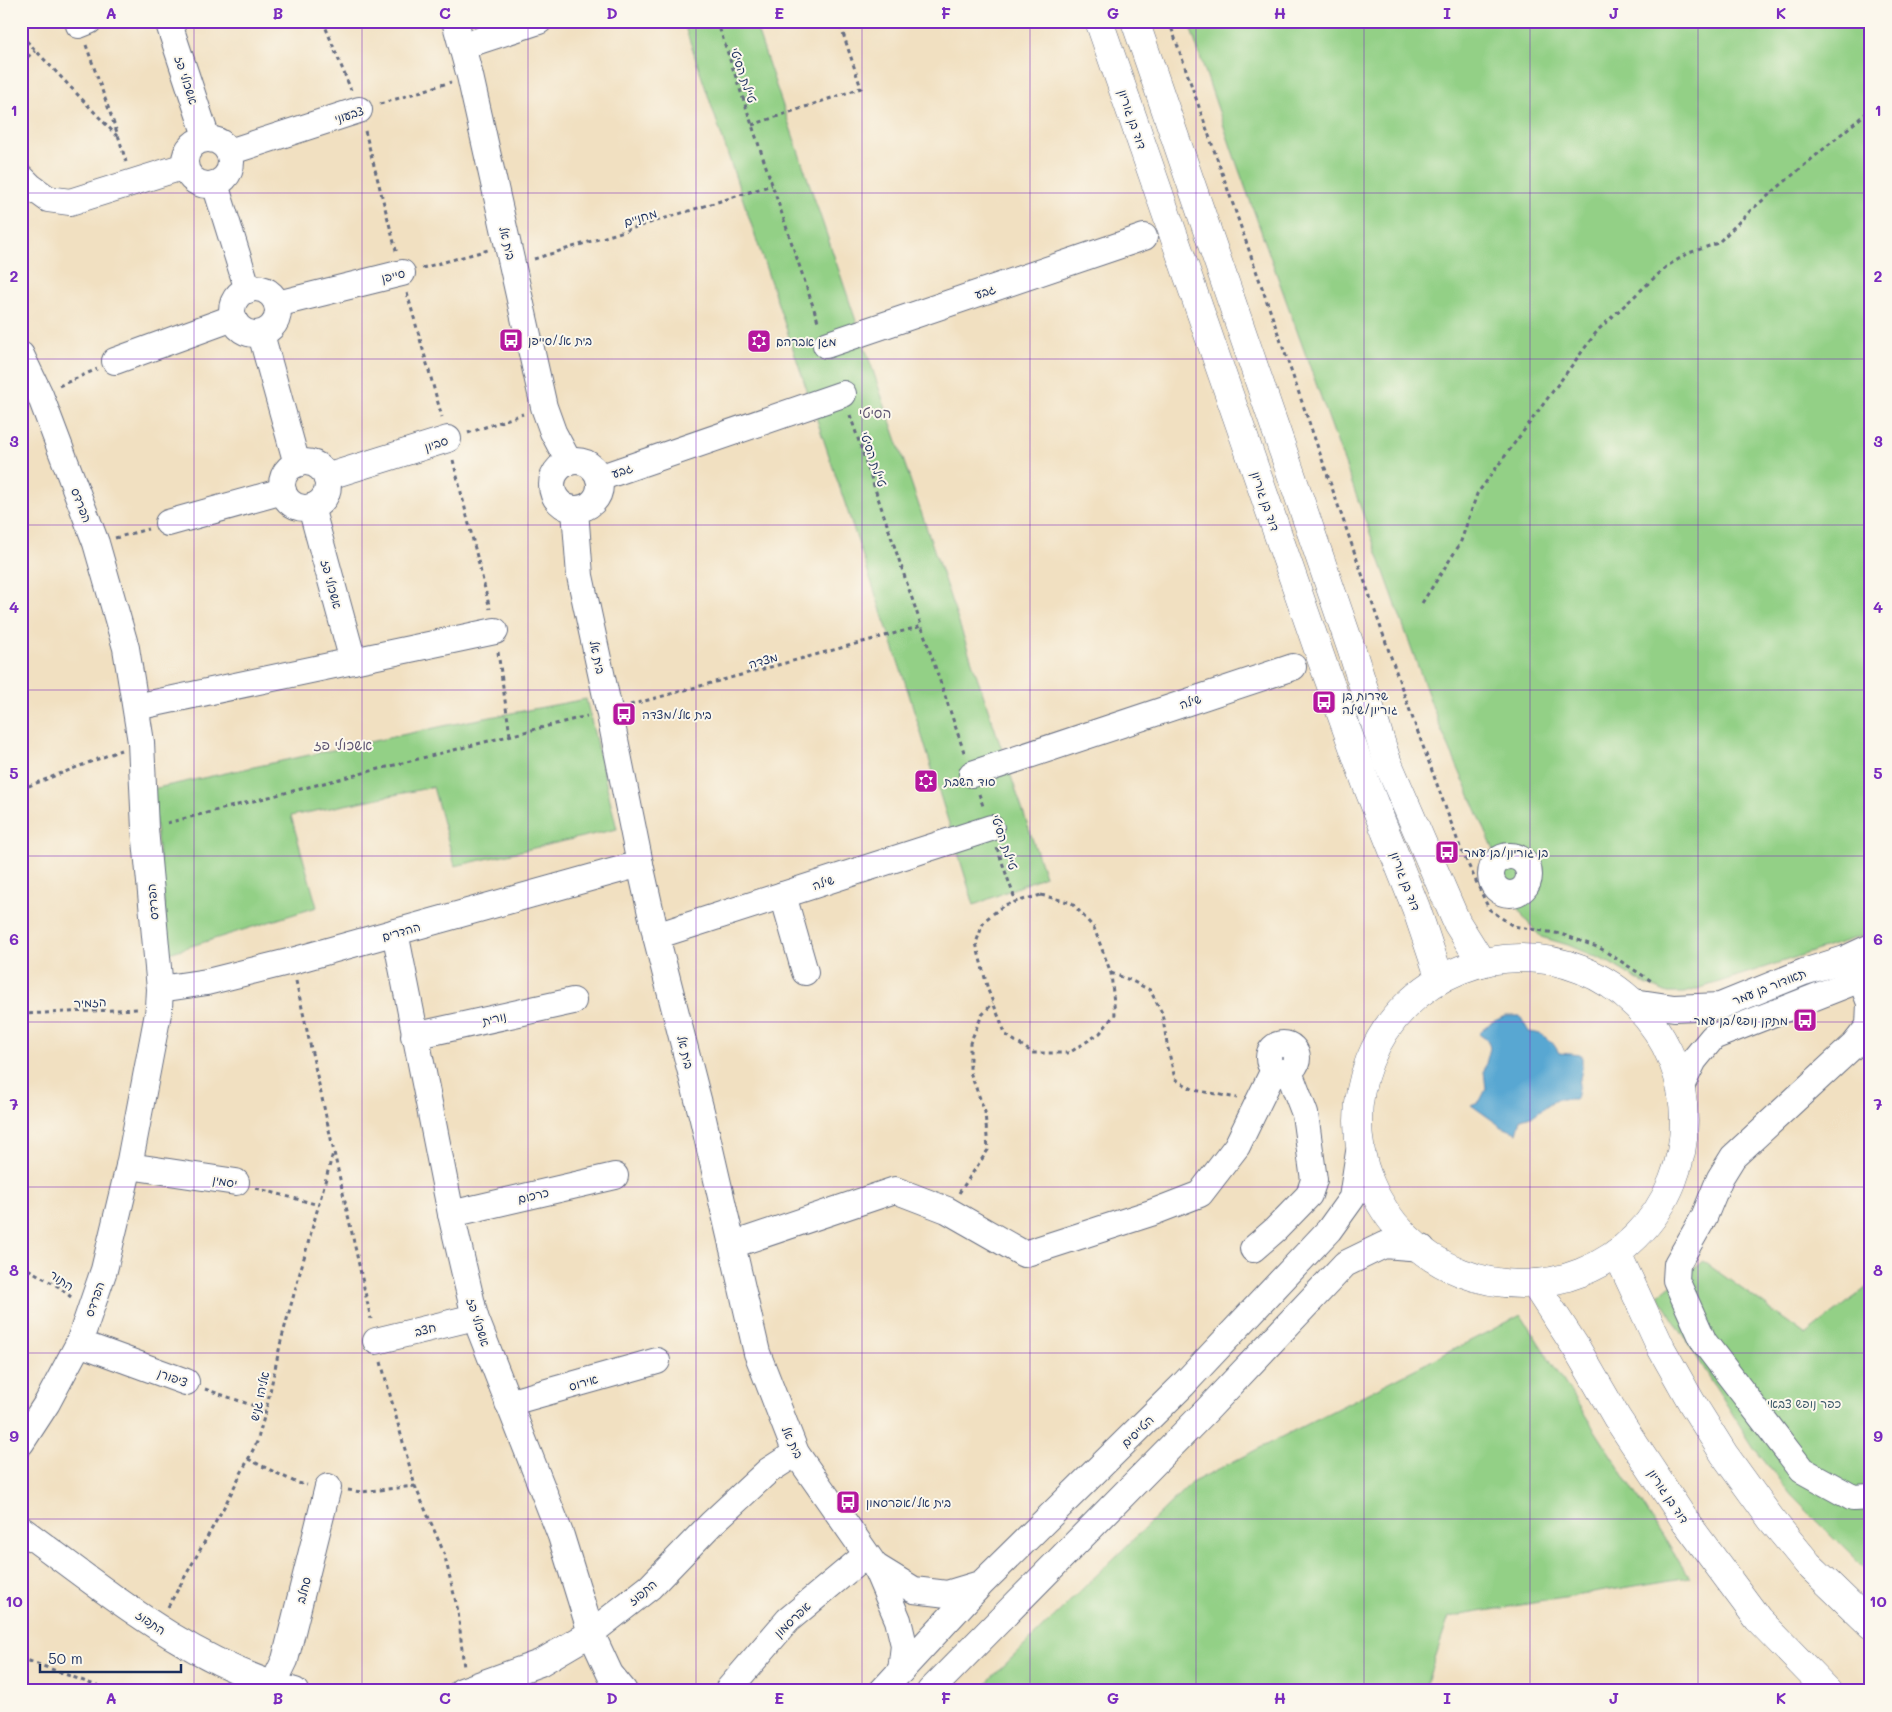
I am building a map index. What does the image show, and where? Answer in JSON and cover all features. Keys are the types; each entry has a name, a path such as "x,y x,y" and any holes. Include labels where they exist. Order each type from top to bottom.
{"main road":[{"name":"דוד בן גוריון","path":"1099,21 1322,661 1366,783 1416,908 1440,979"},
{"path":"1134,21 1352,651 1387,760 1457,923 1482,963"},
{"path":"1514,958 1548,960 1586,972 1609,983 1634,1002 1672,1057 1681,1086 1685,1117 1683,1140 1674,1178 1660,1207 1641,1232 1617,1253 1589,1269 1559,1279 1534,1283 1494,1281 1461,1272 1434,1258 1388,1215 1370,1188 1359,1152 1360,1093 1368,1063 1382,1035 1401,1010 1427,988 1454,972 1482,963 1514,958"},
{"path":"1617,1253 1660,1348 1724,1454 1771,1519 1808,1564 1871,1625"},
{"name":"דוד בן גוריון","path":"1534,1283 1577,1349 1617,1418 1686,1522 1758,1619 1828,1691"}],"street":[{"name":"אשכולי פז","path":"168,21 207,139"},
{"name":"בית אל","path":"455,21 470,76 544,407 553,432 569,462"},
{"path":"463,46 538,21"},
{"name":"צבעוני","path":"229,152 359,110"},
{"path":"207,139 220,142 229,152 230,168 222,181 208,186 196,182 187,172 185,166 188,151 199,141 207,139"},
{"path":"21,177 48,199 70,202 185,166"},
{"path":"215,184 248,290"},
{"name":"גבע","path":"826,345 1144,237"},
{"name":"סייפן","path":"277,304 402,273"},
{"path":"248,290 262,290 268,293 277,304 277,319 268,331 261,334 247,333 241,330 233,318 233,304 236,298 248,290"},
{"path":"116,361 233,318"},
{"path":"261,334 297,464"},
{"name":"הפרדס","path":"21,355 40,395 96,543 126,648 141,742 145,829 160,999 130,1166 104,1270 79,1344 47,1403 21,1443"},
{"name":"גבע","path":"599,478 843,394"},
{"name":"סביון","path":"326,477 448,439"},
{"path":"576,461 590,466 599,478 601,486 596,500 590,506 575,510 567,508 560,503 552,489 556,472 561,466 569,462 576,461"},
{"path":"311,463 323,471 326,477 327,492 318,504 311,507 297,507 290,503 283,491 283,478 291,467 297,464 311,463"},
{"path":"168,523 283,491"},
{"name":"אשכולי פז","path":"311,507 353,660"},
{"name":"בית אל","path":"575,510 580,576 640,864 656,936 703,1119 757,1353 796,1452 870,1560 898,1620 904,1645 901,1671"},
{"path":"136,707 495,631"},
{"name":"שילה","path":"972,774 1293,667"},
{"name":"שילה","path":"656,936 991,828"},
{"name":"ההדרים","path":"160,999 207,982 640,864"},
{"path":"783,895 805,972"},
{"name":"אשכולי פז","path":"395,932 414,1036 451,1214 475,1317 561,1536 591,1633 610,1674 624,1691"},
{"name":"תאודור בן עמר","path":"1634,1002 1674,1008 1720,1006 1804,972 1845,959 1871,947"},
{"path":"1681,1086 1694,1060 1713,1036 1866,977 1870,1003 1868,1026 1854,1045 1733,1157 1720,1178 1704,1217 1677,1264 1676,1280 1704,1342 1802,1470 1853,1498 1871,1497"},
{"name":"נורית","path":"414,1036 573,1001"},
{"path":"732,1245 895,1190 947,1210 1024,1254 1151,1213 1200,1194 1237,1146 1260,1101 1281,1071 1304,1114 1314,1180 1308,1195 1253,1249"},
{"name":"הטייסים","path":"882,1691 982,1583 1183,1385 1329,1230 1352,1198 1359,1152"},
{"name":"יסמין","path":"130,1166 236,1182"},
{"name":"כרכום","path":"451,1214 615,1176"},
{"path":"1276,1228 1303,1258"},
{"path":"930,1691 1206,1411 1345,1264 1384,1245 1422,1248"},
{"name":"חצב","path":"376,1341 475,1317"},
{"name":"ציפורן","path":"79,1344 186,1382"},
{"name":"אירוס","path":"508,1403 657,1361"},
{"name":"התפוז","path":"462,1691 540,1663 591,1633 650,1587 711,1524 768,1471 796,1452"},
{"name":"סחלב","path":"280,1689 285,1660 328,1488"},
{"name":"התפוז","path":"21,1529 156,1627 210,1658 280,1689"},
{"name":"בית אל","path":"870,1560 914,1590 947,1594 982,1583"},
{"name":"אפרסמון","path":"727,1691 788,1620 870,1560"}],"path":[{"path":"323,21 359,110 448,439 495,631 510,735"},
{"name":"טיילת הסיטי","path":"716,21 826,345"},
{"path":"752,125 862,88 839,21"},
{"path":"1169,21 1406,700 1460,847 1493,899 1513,926 1561,934 1600,948 1659,985"},
{"path":"84,23 131,183"},
{"path":"21,35 119,138"},
{"path":"21,62 35,50"},
{"name":"צבעוני","path":"359,110 470,76"},
{"path":"1422,603 1460,544 1477,494 1598,330 1667,266 1689,253 1718,243 1750,211 1871,109"},
{"name":"מחניים","path":"511,255 772,185"},
{"name":"סייפן","path":"402,273 511,255"},
{"path":"40,395 116,361"},
{"name":"טיילת הסיטי","path":"843,394 1016,902"},
{"name":"סביון","path":"448,439 544,407"},
{"path":"96,543 168,523"},
{"name":"מצדה","path":"145,829 609,710 922,626"},
{"path":"21,789 141,742"},
{"path":"1042,895 1072,903 1094,928 1111,973 1115,1014 1100,1033 1069,1053 1034,1054 1006,1035 988,990 976,943 984,921 1004,904 1042,895"},
{"path":"1111,973 1150,990 1162,1013 1175,1080 1194,1090 1260,1101"},
{"name":"הזמיר","path":"21,1014 160,999"},
{"path":"947,1210 988,1150 985,1112 970,1072 970,1043 982,1015 993,1003"},
{"name":"אליהו גניש","path":"156,1627 224,1507 257,1442 281,1341 334,1151"},
{"name":"יסמין","path":"236,1182 319,1205"},
{"name":"התור","path":"21,1265 59,1287 90,1312"},
{"name":"ציפורן","path":"186,1382 266,1410"},
{"path":"21,1658 111,1691"}],"green space":[{"path":"683,21 754,21 1045,876 974,905 908,691"},
{"path":"1188,21 1871,21 1871,933 1685,993 1668,993 1643,983 1608,962 1568,945 1541,937 1523,917 1438,722 1234,156"},
{"path":"586,699 617,829 455,866 433,787 291,816 317,907 169,953 152,789 448,725"},
{"name":"כפר נופש צבאי","path":"1703,1261 1806,1335 1871,1284 1871,1575 1792,1496 1754,1448 1658,1295"},
{"path":"1521,1315 1689,1577 1449,1617 1424,1691 978,1691 1191,1483"}],"water":[{"path":"1505,1016 1520,1016 1529,1032 1547,1038 1554,1044 1559,1053 1582,1055 1582,1069 1576,1099 1556,1099 1534,1115 1521,1119 1517,1133 1502,1127 1471,1105 1480,1101 1486,1089 1484,1071 1490,1048 1488,1041 1479,1034 1490,1023"}],"place":[{"name":"בית אל/סייפן","path":"511,340"},
{"name":"מגן אברהם","path":"759,341"},
{"name":"שדרות בן גוריון/שילה","path":"1324,702"},
{"name":"בית אל/מצדה","path":"624,714"},
{"name":"סוד השבת","path":"926,781"},
{"name":"בן גוריון/בן עמר","path":"1447,852"},
{"name":"מתקן נופש/בן עמר","path":"1805,1020"},
{"name":"בית אל/אפרסמון","path":"848,1502"}],"district":[{"name":"הסיטי","path":"875,412"},
{"name":"אשכולי פז","path":"343,744"}]}
